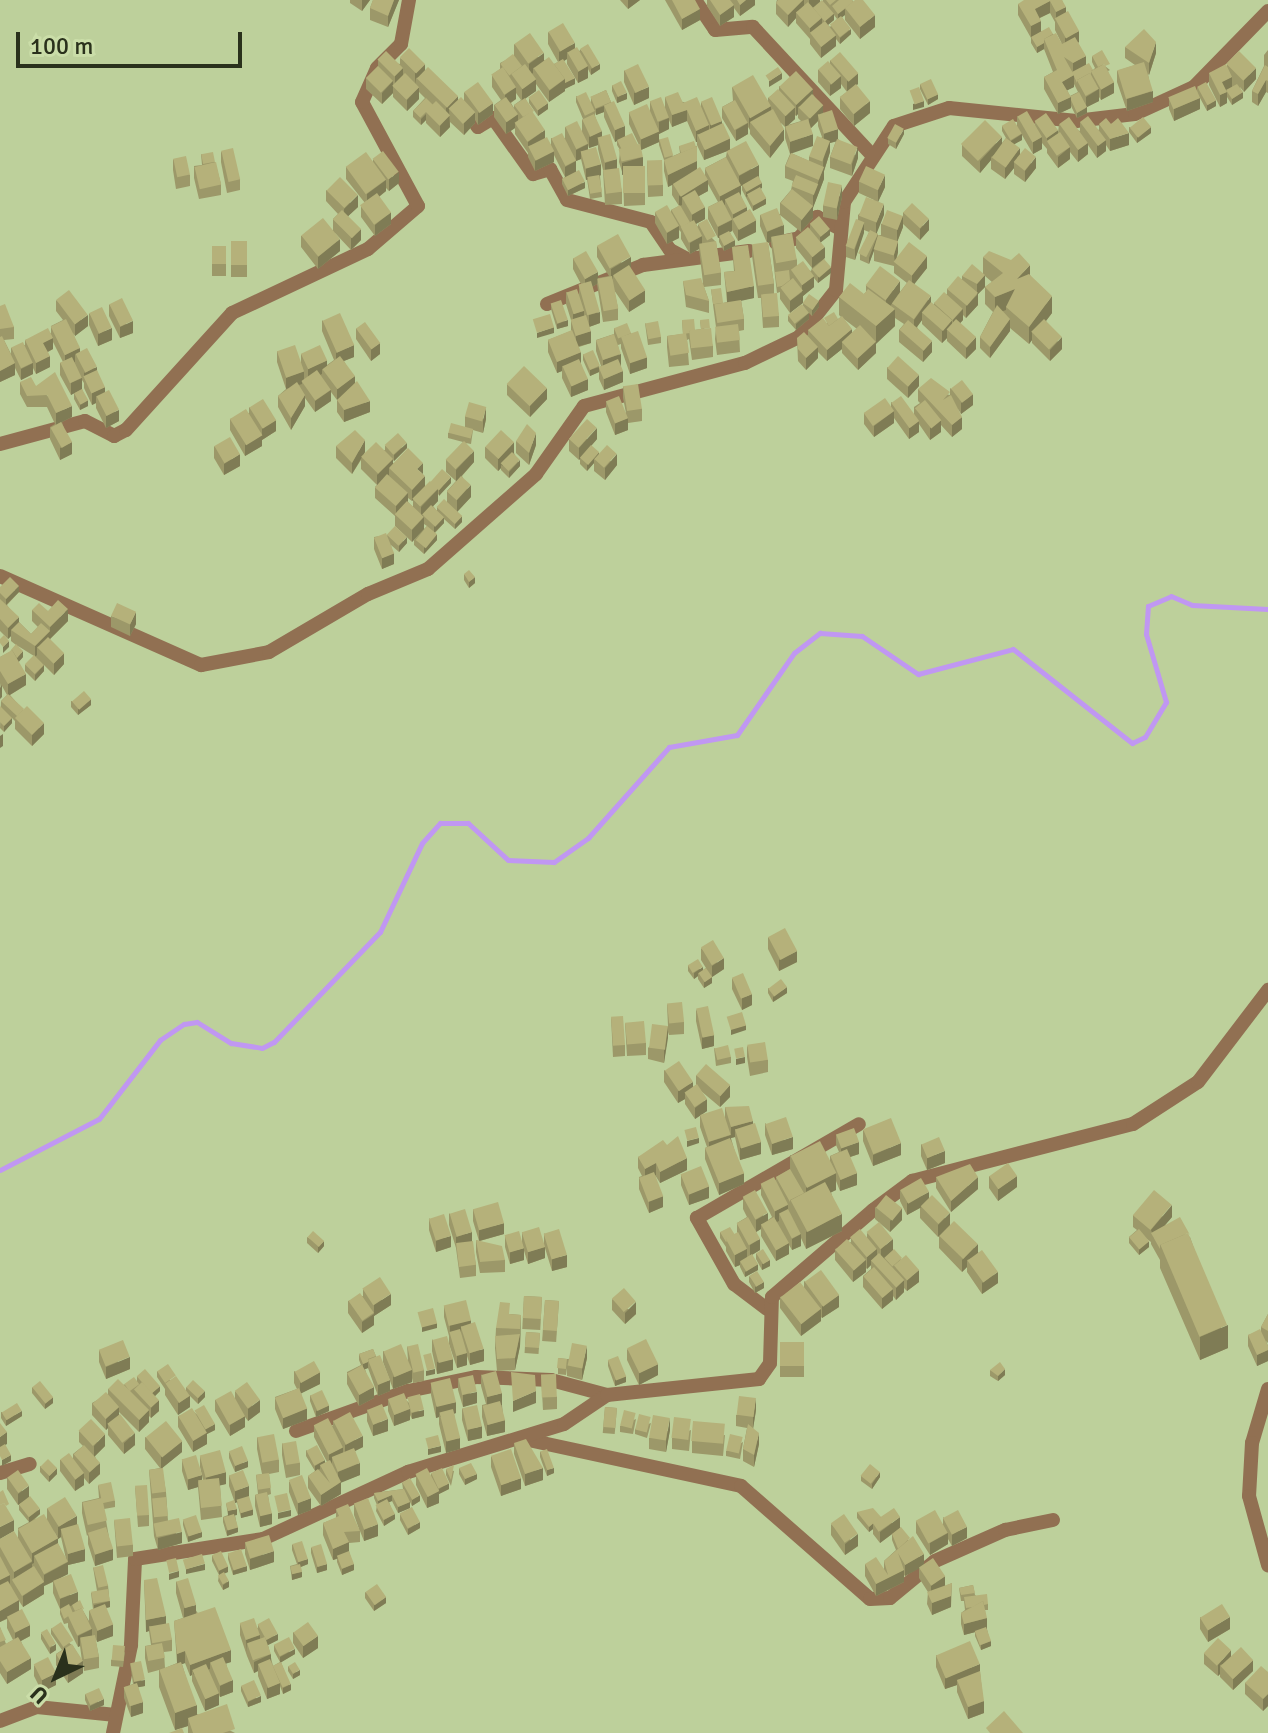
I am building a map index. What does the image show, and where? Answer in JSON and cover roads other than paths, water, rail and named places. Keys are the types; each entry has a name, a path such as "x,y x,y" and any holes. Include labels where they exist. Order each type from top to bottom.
{"street":[{"path":"0,444 85,421 114,436 126,430 232,313 368,249 418,206 362,102 377,68 404,51 409,0"},
{"path":"695,0 715,30 753,27 870,153"},
{"path":"0,576 201,665 269,652 368,594 428,569 536,474 584,406 745,363 799,337 836,290 839,228 870,153 894,126 939,110 1076,121 1162,106 1217,68 1268,11"},
{"path":"452,94 478,127 493,118 533,174 550,169 567,200 651,222 670,250 685,258"},
{"path":"547,304 643,265 717,250 734,255 799,238 817,217 839,228"},
{"path":"296,1431 408,1391 476,1377 551,1380 607,1395 759,1379 770,1363 767,1309 795,1271 912,1181 1133,1124 1198,1082 1268,990"},
{"path":"767,1309 734,1284 697,1218 859,1124"},
{"path":"113,1733 131,1645 135,1559 263,1539 408,1472 564,1424 607,1395"},
{"path":"1266,1399 1249,1496 1268,1565"},
{"path":"522,1439 741,1486 870,1599 890,1598 935,1561 1005,1530 1053,1520"},
{"path":"0,1473 30,1464"},
{"path":"0,1721 37,1707 116,1715"}],"waterway":[{"path":"0,1170 99,1119 160,1040 184,1024 197,1022 231,1043 262,1048 274,1042 380,932 422,843 440,823 468,823 508,860 554,862 588,838 669,747 737,735 794,653 820,633 862,636 918,674 1013,649 1132,743 1145,737 1166,702 1146,634 1148,606 1171,596 1192,605 1268,609"}]}
